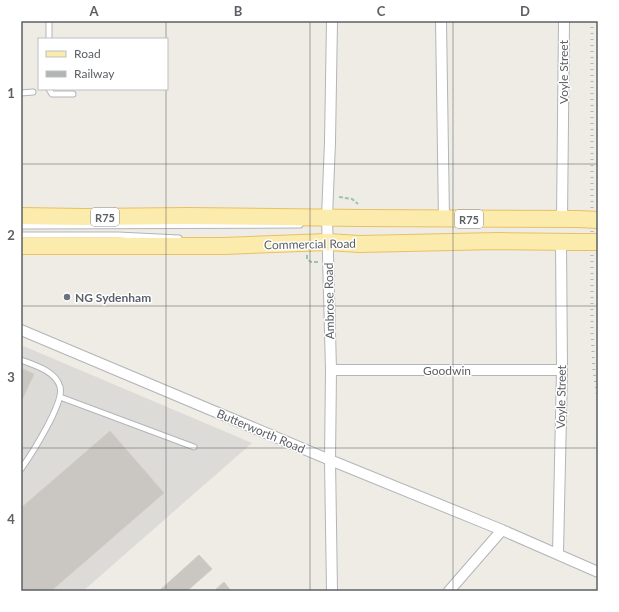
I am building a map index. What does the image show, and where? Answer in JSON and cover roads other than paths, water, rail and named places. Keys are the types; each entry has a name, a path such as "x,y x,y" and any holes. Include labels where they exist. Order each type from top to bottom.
{"main road":[{"name":"Commercial Road","path":"21,216 598,220"},
{"name":"Commercial Road","path":"21,246 223,246 328,242 359,244 498,241 598,242"}],"street":[{"name":"Ambrose Road","path":"332,21 327,217 331,370 330,460 332,591"},
{"path":"441,21 444,219"},
{"name":"Voyle Street","path":"562,219 564,21"},
{"name":"Voyle Street","path":"558,553 562,370 569,242"},
{"name":"Butterworth Road","path":"21,330 330,460 558,553 598,572"},
{"name":"Goodwin","path":"331,370 562,370"},
{"path":"449,591 502,530"}],"lane":[{"path":"49,21 49,38"},
{"path":"50,90 52,94 73,94"},
{"path":"21,93 33,92"},
{"path":"21,226 270,226 310,224 327,217"},
{"path":"21,235 118,235 186,239"},
{"path":"264,238 312,239 328,242"},
{"path":"21,360 41,368 52,375 61,387 60,397 46,430 21,469"},
{"path":"60,397 194,447"}],"railway":[{"path":"592,21 592,331 594,371 598,399"}],"place":[{"name":"NG Sydenham","path":"67,297"}]}
